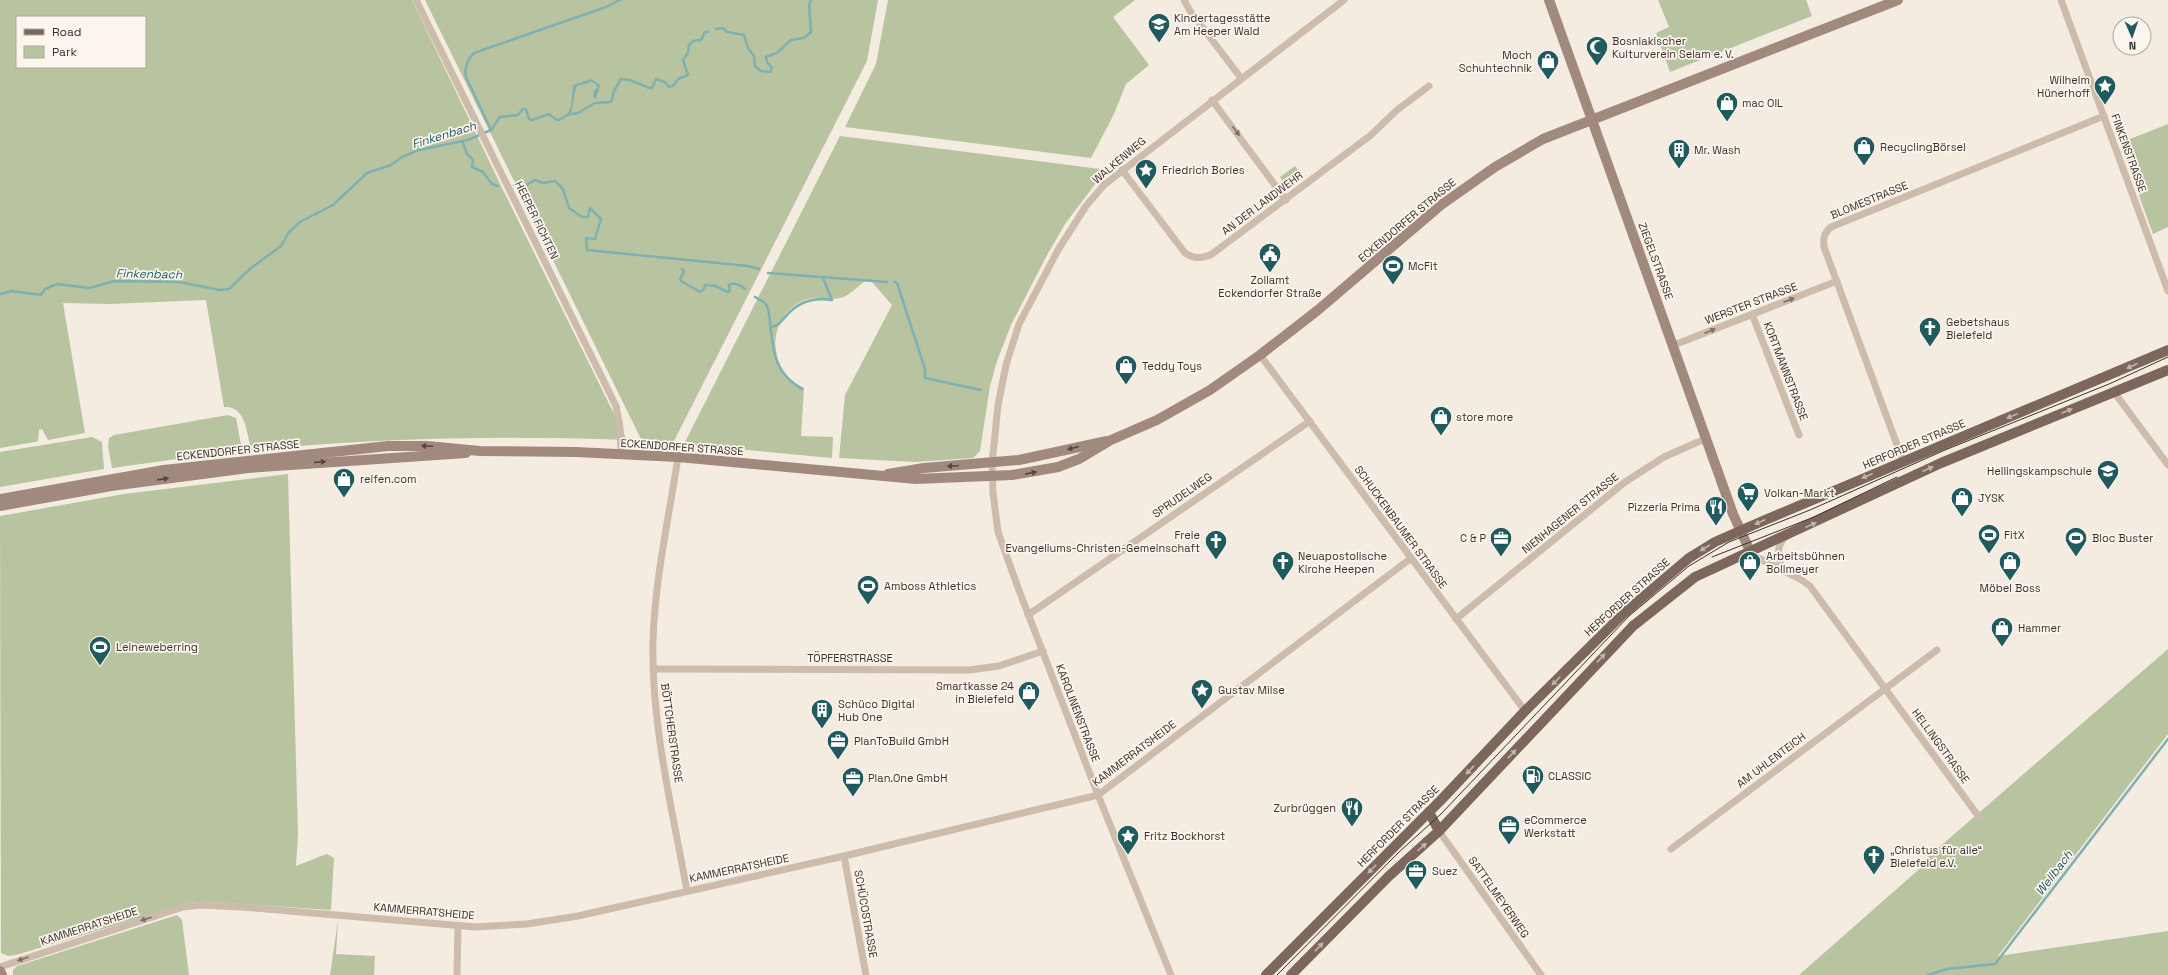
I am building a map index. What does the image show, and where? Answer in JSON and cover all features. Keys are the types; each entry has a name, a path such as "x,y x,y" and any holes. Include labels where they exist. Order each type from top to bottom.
{"main road":[{"name":"HERFORDER STRASSE","path":"1266,975 1429,812 1525,711 1623,614 1658,583 1701,550 1740,531 1903,461 2168,350"},
{"path":"1291,975 1389,876 1439,831 1633,626 1695,577 1941,463 2168,370"},
{"path":"1429,812 1439,831"}],"street":[{"name":"HEEPER FICHTEN","path":"416,0 616,406 620,427 621,454"},
{"path":"1184,0 1190,11 1242,78"},
{"name":"WALKENWEG","path":"992,477 992,464 1001,383 1019,324 1058,250 1086,206 1104,185 1122,170 1344,0"},
{"name":"ZIEGELSTRASSE","path":"1549,0 1740,531 1750,551"},
{"name":"ECKENDORFER STRASSE","path":"0,499 164,470 374,447 427,446 480,451 621,454 678,457 916,479 992,477 1021,474 1058,467 1089,454 1111,440 1188,404 1260,355 1318,310 1461,190 1542,139 1898,0"},
{"name":"FINKENSTRASSE","path":"2061,0 2168,291"},
{"name":"AN DER LANDWEHR","path":"1122,170 1185,252 1198,258 1212,254 1286,200 1371,135 1397,110 1429,86"},
{"path":"1212,100 1286,200"},
{"name":"BLOMESTRASSE","path":"1903,461 1824,247 1823,239 1826,232 1831,227 2104,116"},
{"name":"WERSTER STRASSE","path":"1674,345 1837,281"},
{"name":"KORTMANNSTRASSE","path":"1752,314 1799,435"},
{"name":"SCHUCKENBAUMER STRASSE","path":"1260,355 1410,559 1525,711"},
{"path":"2114,392 2168,465"},
{"name":"SPRUDELWEG","path":"1028,615 1310,421"},
{"name":"NIENHAGENER STRASSE","path":"1456,619 1625,482 1664,457 1707,438"},
{"name":"ECKENDORFER STRASSE","path":"882,475 924,468 992,464 1038,457 1092,443 1111,440"},
{"name":"ECKENDORFER STRASSE","path":"0,506 111,486 248,468 334,461 446,456 480,451"},
{"name":"BÖTTCHERSTRASSE","path":"678,457 656,605 653,639 659,733 686,891"},
{"name":"KAROLINENSTRASSE","path":"992,477 998,532 1028,615 1098,795 1171,975"},
{"path":"1784,571 1777,553 1779,545 1786,536"},
{"name":"HELLINGSTRASSE","path":"1750,551 1754,556 1810,586 1979,817"},
{"name":"KAMMERRATSHEIDE","path":"0,967 183,907 201,905 241,907 458,926 483,927 540,922 578,916 844,856 1098,795 1410,559"},
{"path":"1885,688 1937,650"},
{"name":"TÖPFERSTRASSE","path":"654,669 969,670 999,666 1043,651"},
{"name":"AM UHLENTEICH","path":"1671,849 1885,688"},
{"name":"SATTELMEYERWEG","path":"1439,831 1541,975"},
{"name":"SCHÜCOSTRASSE","path":"844,856 866,975"},
{"path":"457,975 458,926"},
{"path":"0,971 2,975"}],"green space":[{"path":"0,0 412,0 504,192 627,440 486,438 392,440 251,450 241,416 237,411 224,407 206,300 109,304 63,303 85,433 48,440 42,429 39,430 38,441 0,448"},
{"path":"425,0 878,0 867,61 673,443 642,441"},
{"path":"888,0 1135,0 1113,17 1149,65 1126,84 1114,114 1091,158 845,127 876,64"},
{"path":"1658,0 1806,0 1812,16 1670,72 1656,33 1669,27"},
{"path":"2168,124 2168,227 2153,234 2120,143"},
{"path":"840,136 1100,169 1096,183 1065,224 1011,325 997,361 990,386 980,451 973,458 915,462 839,458 845,395 892,305 871,281 865,281 850,294 837,299 812,298 803,300 789,310 784,317 779,325 775,342 777,356 785,373 798,385 804,388 801,436 833,437 832,458 684,444"},
{"path":"1295,166 1302,176 1287,187 1280,177"},
{"path":"228,415 236,418 242,450 112,468 108,446 109,438 114,435"},
{"path":"92,437 102,442 104,469 0,487 0,452"},
{"path":"288,474 298,834 296,866 327,854 334,858 331,910 193,902 16,955 8,956 1,953 0,516 124,494"},
{"path":"2168,649 2168,734 1998,956 2168,931 2168,975 1799,975 1925,864 1922,862"},
{"path":"177,915 182,920 189,975 13,975 13,970 17,966"},
{"path":"338,920 336,954 375,956 374,975 330,975"}],"water":[{"path":"591,79 600,85 596,99 593,97 594,90 597,88 596,84 591,82 577,86 570,115 567,115 571,106 573,85"}],"waterway":[{"name":"Finkenbach","path":"491,130 466,77 465,70 474,53 606,7 620,0"},
{"name":"Finkenbach","path":"716,29 723,28 727,32 744,35 748,48 754,56 755,66 761,71 770,72 772,68 767,62 766,57 777,53 791,40 804,38 811,32 809,5 811,0"},
{"name":"Finkenbach","path":"0,294 12,291 41,295 45,289 57,284 89,288 115,281 179,282 220,290 229,289 251,268 281,246 289,232 300,222 333,205 367,173 391,165 402,157 419,150 468,140 491,130 500,117 518,115 523,109 526,109 529,119 532,120 549,114 555,119 559,120 567,115 578,113 595,103 611,102 614,91 621,79 630,80 649,88 652,88 656,79 665,82 669,87 674,85 678,79 688,75 683,60 688,53 689,45 693,41 701,40 705,32 708,32"},
{"path":"462,141 467,154 473,160 472,167 483,172 492,184 498,186"},
{"path":"514,185 521,188 535,180 543,183 555,181 563,189 569,208 582,217 588,217 590,208 601,219 595,239 586,238 587,250 748,266 759,269"},
{"path":"682,269 684,272 680,279 681,281 700,292 704,289 705,285 715,286 728,292 730,290 729,285 731,284 737,284 745,289"},
{"path":"768,273 887,282"},
{"path":"771,327 778,324 791,311 801,304 819,299 832,300 823,278"},
{"path":"894,282 897,283 925,369 925,378 981,390"},
{"path":"755,297 765,303 768,308 772,343 778,364 783,373 802,389"},
{"name":"Wellbach","path":"1928,975 1947,969 1995,964 2168,739"}],"tram line":[{"path":"1277,975 1399,852 1441,814 1629,616 1689,566 1729,542 1810,510 1945,450 2109,384 2168,357"},
{"path":"1712,557 1814,517 1897,477"}],"place":[{"name":"Kindertagesstätte Am Heeper Wald","path":"1159,44"},
{"name":"Bosniakischer Kulturverein Selam e. V.","path":"1597,66"},
{"name":"Moch Schuhtechnik","path":"1548,80"},
{"name":"Wilhelm Hünerhoff","path":"2105,106"},
{"name":"mac OIL","path":"1727,122"},
{"name":"RecyclingBörse!","path":"1864,166"},
{"name":"Mr. Wash","path":"1679,170"},
{"name":"Friedrich Bories","path":"1146,190"},
{"name":"Zollamt Eckendorfer Straße","path":"1270,274"},
{"name":"McFit","path":"1393,286"},
{"name":"Gebetshaus Bielefeld","path":"1930,348"},
{"name":"Teddy Toys","path":"1126,386"},
{"name":"store more","path":"1441,436"},
{"name":"Hellingskampschule","path":"2108,490"},
{"name":"reifen.com","path":"344,498"},
{"name":"Volkan-Markt","path":"1748,512"},
{"name":"JYSK","path":"1962,518"},
{"name":"Pizzeria Prima","path":"1716,526"},
{"name":"FitX","path":"1989,554"},
{"name":"C & P","path":"1501,558"},
{"name":"Bloc Buster","path":"2076,558"},
{"name":"Freie Evangeliums-Christen-Gemeinschaft","path":"1216,560"},
{"name":"Neuapostolische Kirche Heepen","path":"1283,582"},
{"name":"Arbeitsbühnen Bollmeyer","path":"1750,582"},
{"name":"Möbel Boss","path":"2010,582"},
{"name":"Amboss Athletics","path":"868,606"},
{"name":"Hammer","path":"2002,648"},
{"name":"Leineweberring","path":"100,666"},
{"name":"Gustav Milse","path":"1202,710"},
{"name":"Smartkasse 24 in Bielefeld","path":"1029,712"},
{"name":"Schüco Digital Hub One","path":"822,730"},
{"name":"PlanToBuild GmbH","path":"838,760"},
{"name":"CLASSIC","path":"1533,796"},
{"name":"Plan.One GmbH","path":"853,798"},
{"name":"Zurbrüggen","path":"1352,828"},
{"name":"eCommerce Werkstatt","path":"1509,846"},
{"name":"Fritz Bockhorst","path":"1128,856"},
{"name":"„Christus für alle“ Bielefeld e.V.","path":"1874,876"},
{"name":"Suez","path":"1416,890"}]}
